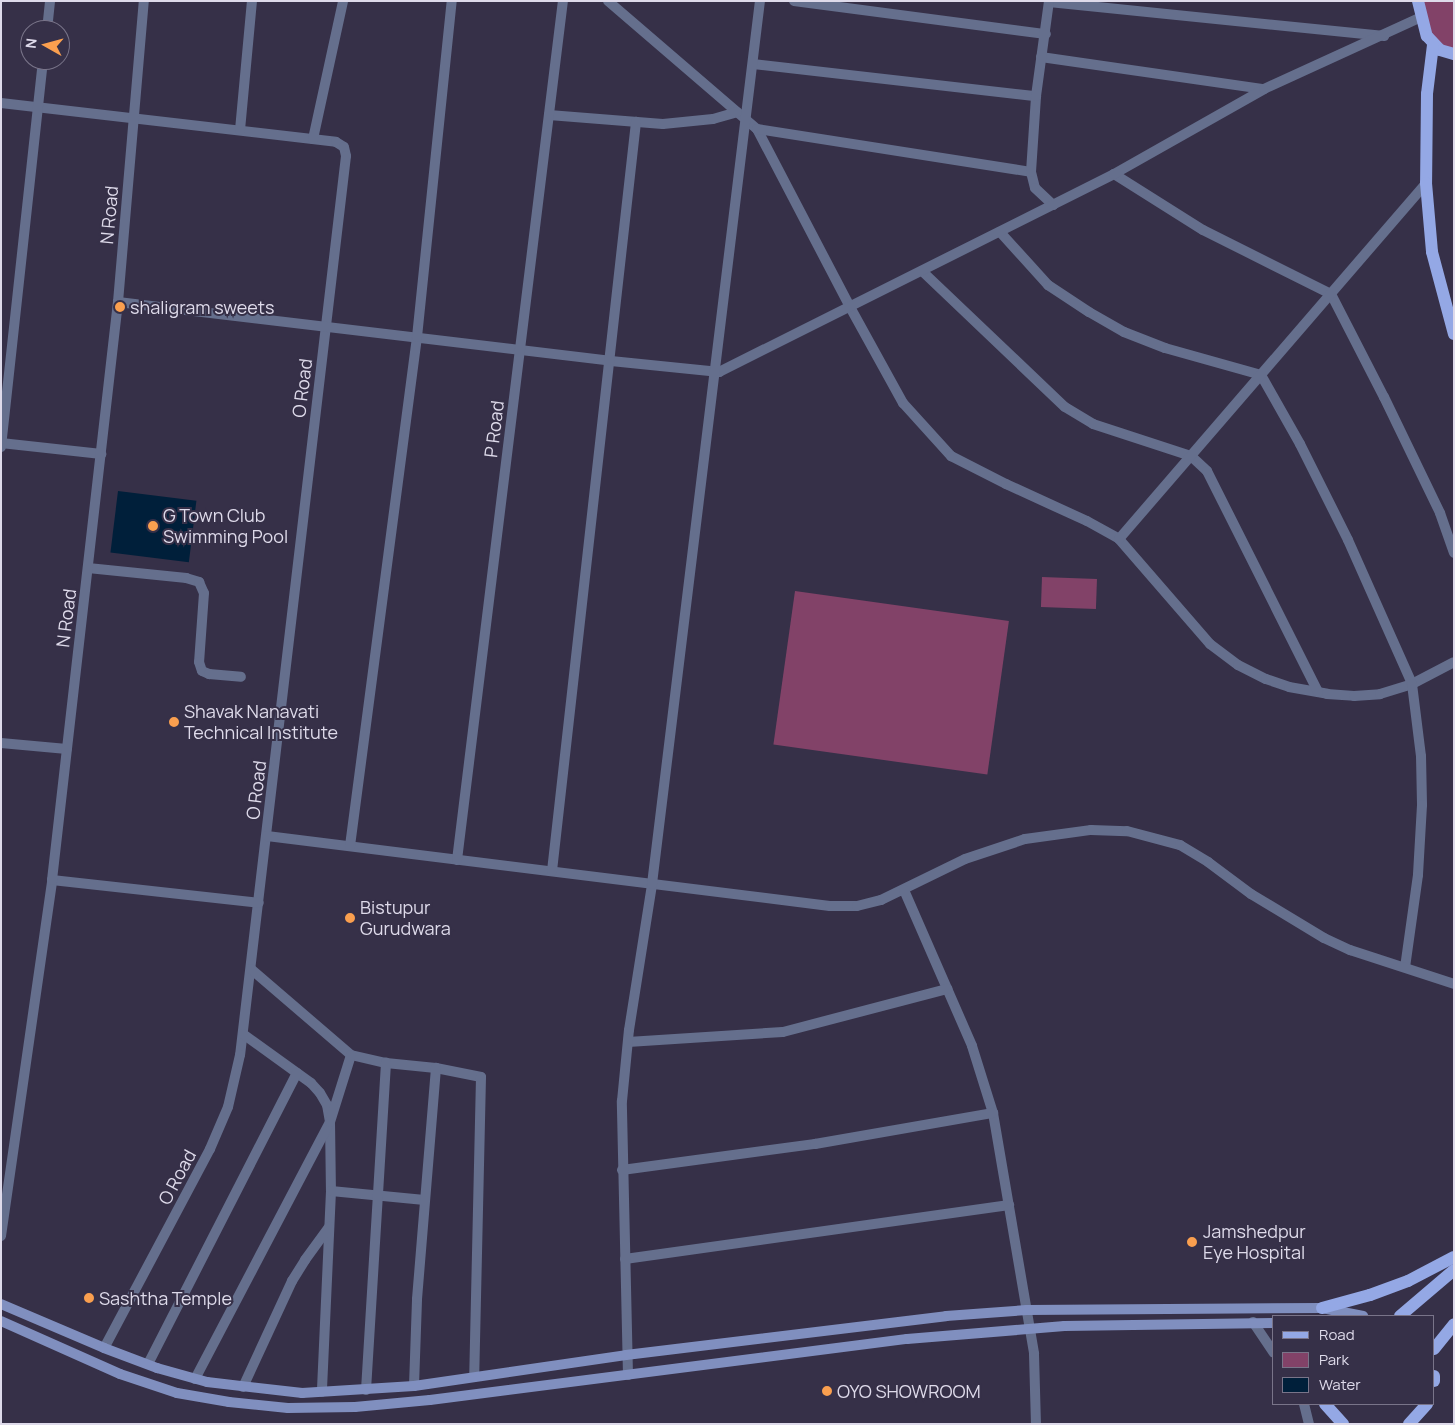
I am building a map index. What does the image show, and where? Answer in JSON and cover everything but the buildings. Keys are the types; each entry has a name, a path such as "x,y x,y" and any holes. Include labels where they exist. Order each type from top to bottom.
{"main road":[{"path":"1418,1 1427,36 1433,45 1440,50 1454,54"},
{"path":"1433,45 1427,94 1426,183 1432,252 1454,334"},
{"path":"1322,1308 1370,1295 1408,1281 1454,1257"},
{"path":"1401,1315 1454,1270"},
{"path":"1,1304 104,1348 195,1379 243,1388 302,1393 414,1386 626,1355 946,1316 1028,1310 1322,1308 1357,1315"},
{"path":"1,1321 120,1374 177,1393 229,1402 288,1408 355,1407 430,1400 907,1339 1029,1329 1272,1323"},
{"path":"1435,1348 1454,1324"},
{"path":"1326,1405 1342,1423"},
{"path":"1409,1424 1426,1405"}],"street":[{"path":"48,20 50,1"},
{"name":"N Road","path":"1,1236 52,880 118,302 144,1"},
{"path":"240,130 252,1"},
{"path":"1,103 313,138 343,1"},
{"path":"350,846 417,337 452,1"},
{"name":"P Road","path":"457,860 563,1"},
{"path":"608,1 757,129 850,307 903,402 951,456 1006,484 1087,521 1119,539 1210,644 1238,665 1266,680 1289,687 1318,692 1354,696 1380,694 1412,684 1454,662"},
{"path":"628,1375 626,1355 622,1101 628,1042 652,884 760,1"},
{"path":"794,1 1046,34"},
{"path":"1053,205 1035,188 1031,172 1036,96 1046,34 1049,1 1385,36"},
{"path":"118,302 520,349 611,362 719,372 1114,174 1264,89 1385,36 1421,17"},
{"path":"1041,57 1264,89"},
{"path":"753,64 1036,96"},
{"path":"43,70 1,445 101,454"},
{"path":"549,115 686,124 737,112"},
{"path":"552,871 611,362 636,122"},
{"path":"757,129 1031,172"},
{"name":"O Road","path":"104,1348 210,1149 228,1107 243,1034 346,156 344,147 336,142 313,138"},
{"path":"1114,174 1203,230 1331,294 1384,397 1440,514 1454,553"},
{"path":"1119,539 1426,183"},
{"path":"1000,232 1048,285 1124,332 1166,348 1261,375 1300,444 1348,540 1412,684 1421,756 1422,805 1418,876 1405,967"},
{"path":"922,271 1065,407 1093,424 1191,456 1207,471 1318,692"},
{"path":"88,568 186,578 199,582 204,593 199,662 202,671 209,674 241,677"},
{"path":"1,743 67,749"},
{"path":"267,836 830,906 856,906 881,900 965,860 1025,839 1091,830 1127,831 1180,845 1251,894 1324,938 1350,950 1454,984"},
{"path":"52,880 259,903"},
{"path":"904,890 972,1046 993,1113 1028,1310 1029,1329 1034,1354 1036,1424"},
{"path":"251,969 351,1055 386,1063 436,1068 481,1077 474,1377"},
{"path":"628,1042 783,1032 947,989"},
{"path":"243,1034 297,1073 320,1093 328,1105 330,1122 330,1191 322,1392"},
{"path":"195,1379 330,1122 351,1055"},
{"path":"366,1390 386,1063"},
{"path":"414,1386 425,1200 436,1068"},
{"path":"148,1364 297,1073"},
{"path":"622,1170 815,1144 993,1113"},
{"path":"330,1191 425,1200"},
{"path":"625,1258 1009,1205"},
{"path":"243,1388 292,1281 329,1227"},
{"path":"1253,1322 1272,1350"},
{"path":"1304,1405 1309,1424"}],"green space":[{"path":"1420,1 1454,1 1454,51 1430,38"},
{"path":"1042,577 1097,579 1096,609 1041,607"},
{"path":"795,591 1009,621 987,775 773,744"}],"water":[{"name":"G Town Club Swimming Pool","path":"118,491 196,501 189,562 110,553"}],"place":[{"name":"shaligram sweets","path":"120,307"},
{"name":"G Town Club Swimming Pool","path":"153,526"},
{"name":"Shavak Nanavati Technical Institute","path":"174,722"},
{"name":"Bistupur Gurudwara","path":"350,918"},
{"name":"Jamshedpur Eye Hospital","path":"1192,1242"},
{"name":"Sashtha Temple","path":"89,1298"},
{"name":"OYO SHOWROOM","path":"827,1391"}]}
